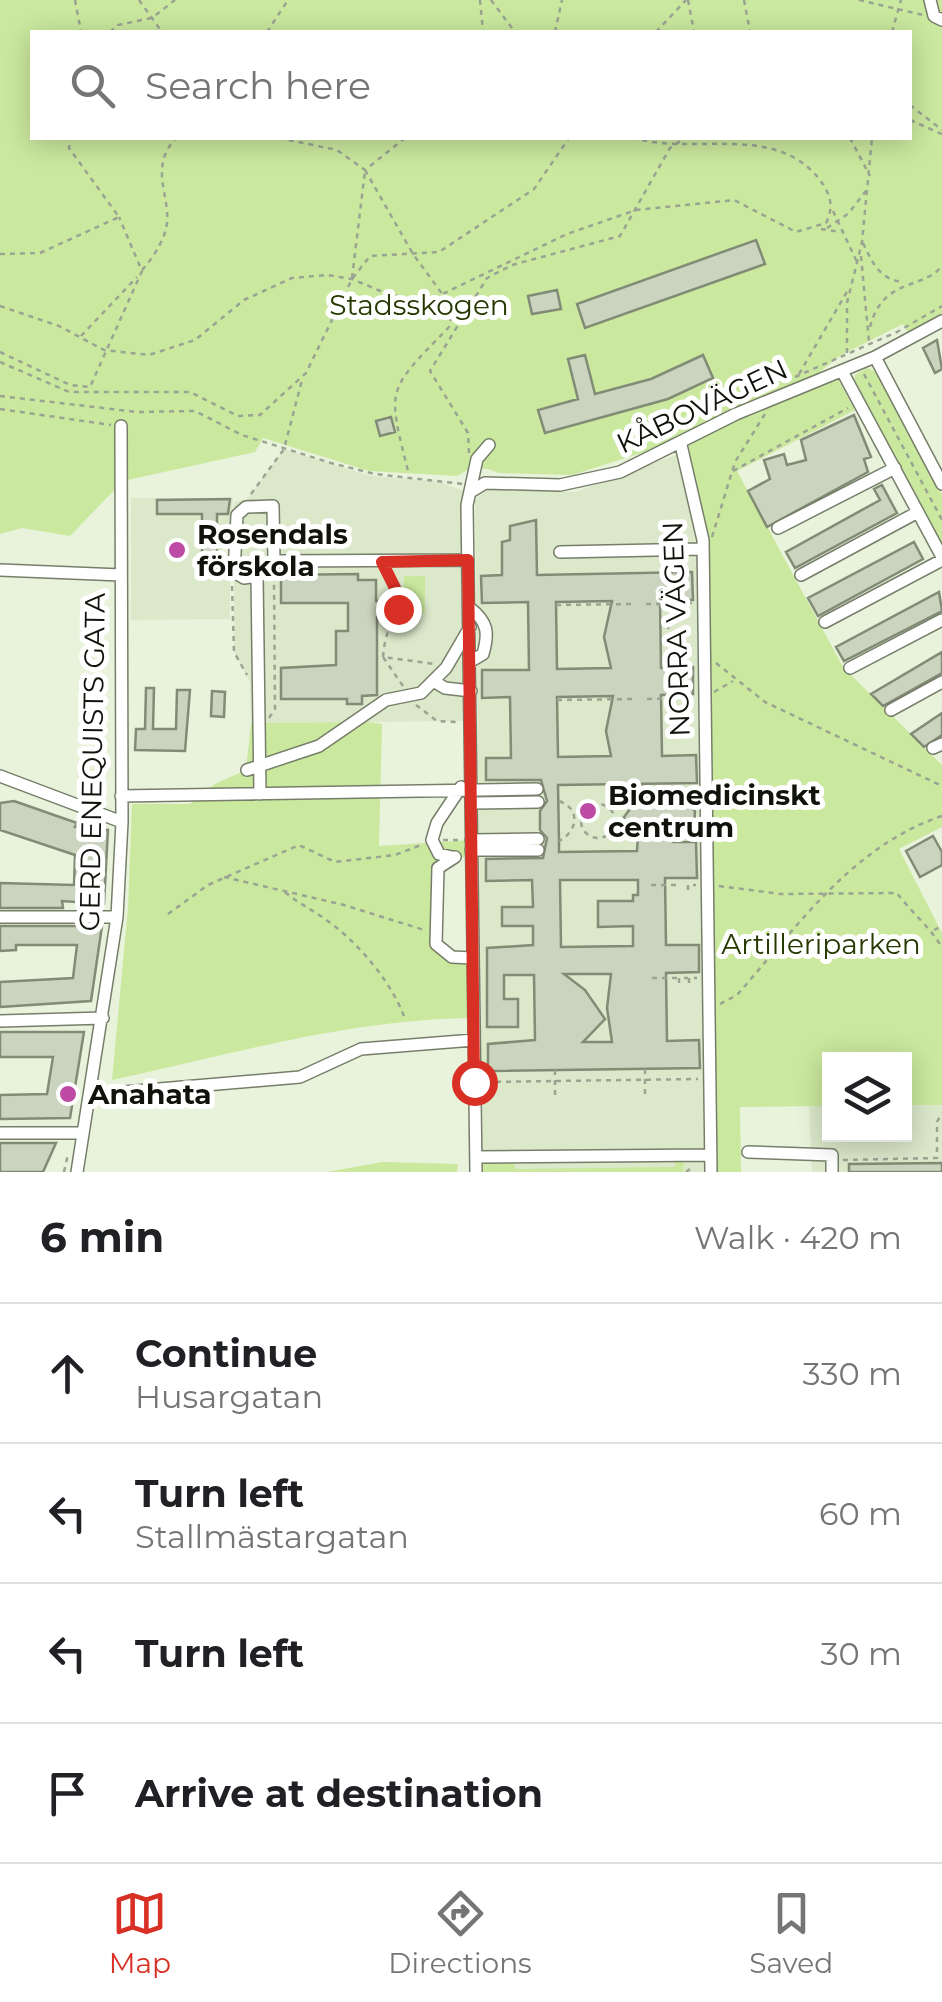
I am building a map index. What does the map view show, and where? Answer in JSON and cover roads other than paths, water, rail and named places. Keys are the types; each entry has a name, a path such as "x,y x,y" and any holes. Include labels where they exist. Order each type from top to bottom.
{"street":[{"path":"930,0 938,18"},
{"name":"KÅBOVÄGEN","path":"471,486 560,485 595,479 681,446 772,399 791,384 842,371 876,357 942,321"},
{"path":"876,357 942,484"},
{"path":"825,622 942,558 842,371"},
{"name":"GERD ENEQUISTS GATA","path":"75,1172 118,917 122,822 122,426"},
{"path":"476,1172 467,794 471,768 467,506 478,459 489,444"},
{"name":"NORRA VÄGEN","path":"681,446 703,553 712,1172"},
{"path":"778,528 895,468"},
{"path":"274,561 273,506 246,506 237,515 234,572 244,578 257,576 274,561 468,560"},
{"path":"801,575 918,512"},
{"path":"560,552 703,553"},
{"path":"0,570 121,575"},
{"path":"257,576 260,794"},
{"path":"470,608 483,618 488,631 482,654 470,661"},
{"path":"850,668 942,620"},
{"path":"246,770 319,746 386,700 420,692 435,682 470,627"},
{"path":"435,682 470,691"},
{"path":"891,710 942,682"},
{"path":"0,776 122,822"},
{"path":"454,857 438,854 432,840 437,822 467,794"},
{"path":"121,796 538,796"},
{"path":"472,958 443,954 435,931 438,868 471,849 538,844"},
{"path":"0,917 118,917"},
{"path":"0,1021 102,1018"},
{"path":"112,1094 300,1077 362,1049 474,1040"},
{"path":"0,1133 80,1133"},
{"path":"748,1152 806,1150 832,1155 832,1166"},
{"path":"476,1157 711,1155"}],"place":[{"name":"Rosendals förskola","path":"177,550"},
{"name":"Biomedicinskt centrum","path":"588,811"},
{"name":"Anahata","path":"68,1094"}],"park label":[{"name":"Stadsskogen","path":"419,305"},
{"name":"Artilleriparken","path":"821,944"}]}
